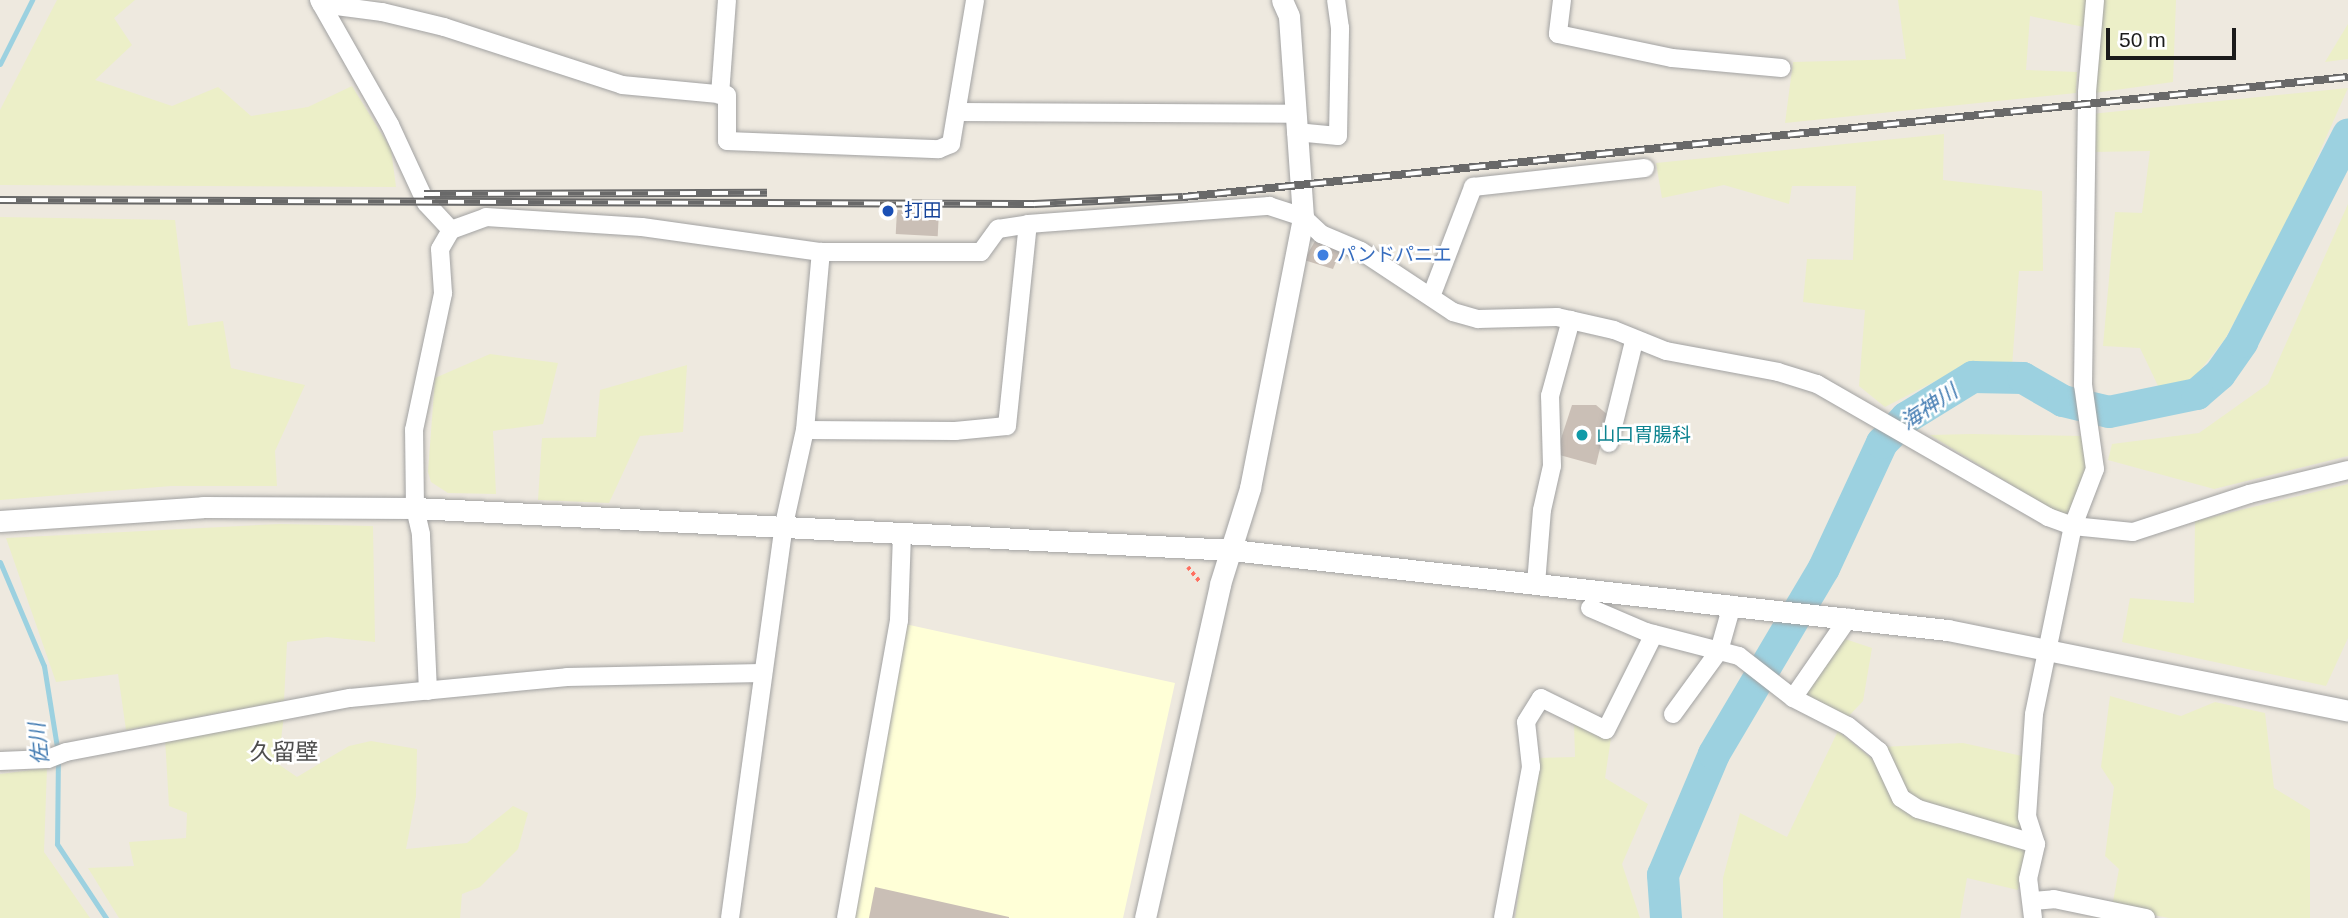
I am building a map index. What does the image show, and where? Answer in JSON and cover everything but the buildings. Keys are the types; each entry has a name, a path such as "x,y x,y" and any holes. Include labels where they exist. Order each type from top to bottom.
{"street":[{"path":"720,95 727,0"},
{"path":"320,2 382,12 444,27 622,85 727,94 727,141 939,149 951,144 963,48 975,0"},
{"path":"1145,918 1220,584 1251,488 1303,218 1289,16 1282,0"},
{"path":"957,112 1295,123 1338,136 1340,28 1336,0"},
{"path":"1562,0 1558,34 1672,58 1782,68"},
{"path":"2095,0 2087,92 2083,385 2088,439 2095,469 2073,526 2045,649 2034,714 2027,817 2036,844 2028,879 2033,909 2054,899 2146,918"},
{"path":"320,2 390,125 426,203 451,230"},
{"path":"1432,294 1473,187 1645,168"},
{"path":"428,691 421,534 415,508 414,429 443,293 440,248 451,230 485,217 642,227 821,251 981,252 998,229 1028,224 1269,206 1303,218 1321,234 1361,251 1432,294 1453,312 1478,319 1509,315 1571,320 1614,330 1634,341 1778,372 1817,384 2048,517 2073,526 2133,532 2249,494 2348,470"},
{"path":"805,430 955,431 1007,426 1028,224"},
{"path":"730,918 783,529 805,430 821,251"},
{"path":"1536,584 1542,510 1552,466 1550,396 1571,320"},
{"path":"1609,443 1634,341"},
{"path":"0,521 203,507 415,508 1232,550 1841,616 2045,649 2348,712"},
{"path":"846,918 899,620 902,535"},
{"path":"1673,714 1719,651 1732,605"},
{"path":"1590,608 1654,634 1739,656 1793,698 1849,726 1879,751 1901,798 1918,808 2036,844"},
{"path":"1793,698 1841,616"},
{"path":"1503,918 1531,767 1526,722 1541,698 1606,730 1654,634"},
{"path":"0,761 48,759 66,752 351,698 567,677 762,673"}],"path":[{"path":"1184,563 1201,580 1198,593"}],"shaded area":[{"path":"57,0 135,0 114,18 132,45 95,80 172,106 218,87 251,116 308,107 352,86 391,149 396,187 0,185 0,110"},
{"path":"1898,0 2086,0 2084,27 2030,16 2026,70 2077,72 2076,93 1785,123 1793,62 1906,59"},
{"path":"2100,0 2176,0 2173,82 2094,93"},
{"path":"2348,24 2348,59 2325,62"},
{"path":"2348,88 2289,221 2225,339 2190,383 2159,388 2140,348 2103,346 2115,212 2142,213 2150,151 2091,152 2091,114"},
{"path":"1944,134 1943,180 2042,191 2043,271 2019,271 2012,367 1972,362 1885,407 1859,386 1865,310 1803,302 1807,259 1853,260 1856,186 1792,186 1789,204 1724,185 1662,198 1656,163"},
{"path":"2348,204 2348,456 2214,489 2108,460 2112,444 2199,433 2268,384"},
{"path":"0,217 175,220 188,326 223,321 231,368 305,385 275,451 277,486 171,486 0,500"},
{"path":"490,354 558,363 543,424 493,431 496,494 448,493 431,482 428,472 435,378"},
{"path":"687,365 683,432 640,436 609,503 538,500 542,438 596,437 600,390"},
{"path":"1930,435 2081,436 2088,467 2069,520"},
{"path":"2348,484 2348,638 2326,686 2122,642 2130,598 2194,603 2195,521"},
{"path":"280,524 373,526 375,642 327,637 287,642 284,701 126,730 118,674 56,682 6,538"},
{"path":"905,624 1175,683 1123,918 853,918"},
{"path":"1839,637 1872,648 1863,701 1844,721 1800,701"},
{"path":"2110,696 2181,716 2215,702 2265,713 2274,788 2310,810 2310,918 2169,918 2112,907 2119,869 2105,856 2114,787 2101,767"},
{"path":"284,715 278,764 297,777 349,746 371,741 417,749 416,796 406,849 467,843 513,806 528,813 518,849 480,887 462,894 460,918 119,918 88,868 134,866 129,842 186,838 187,813 169,806 165,738"},
{"path":"1574,723 1611,738 1605,778 1648,804 1622,864 1640,918 1515,918 1537,758 1575,757"},
{"path":"1838,731 1876,762 1895,800 2027,846 2018,890 1967,878 1960,918 1723,918 1723,878 1740,813 1787,837"},
{"path":"1963,743 2022,756 2023,831 1919,803 1908,794 1882,747"},
{"path":"47,768 44,852 90,918 0,918 0,774"}],"waterway":[{"name":"佐川","path":"0,64 32,0"},
{"name":"海神川","path":"1666,918 1663,875 1714,754 1824,568 1882,443 1906,418 1973,377 2023,378 2063,401 2109,412 2197,394 2220,374 2242,342 2348,135"},
{"name":"佐川","path":"0,562 44,666 58,753 57,844 106,918"}],"railway":[{"path":"0,200 1034,204 1183,197 2348,77"},
{"path":"424,194 767,193"}],"place":[{"name":"打田","path":"888,211"},
{"name":"パンドパニエ","path":"1323,255"},
{"name":"山口胃腸科","path":"1582,435"}],"district":[{"name":"久留壁","path":"284,752"}]}
